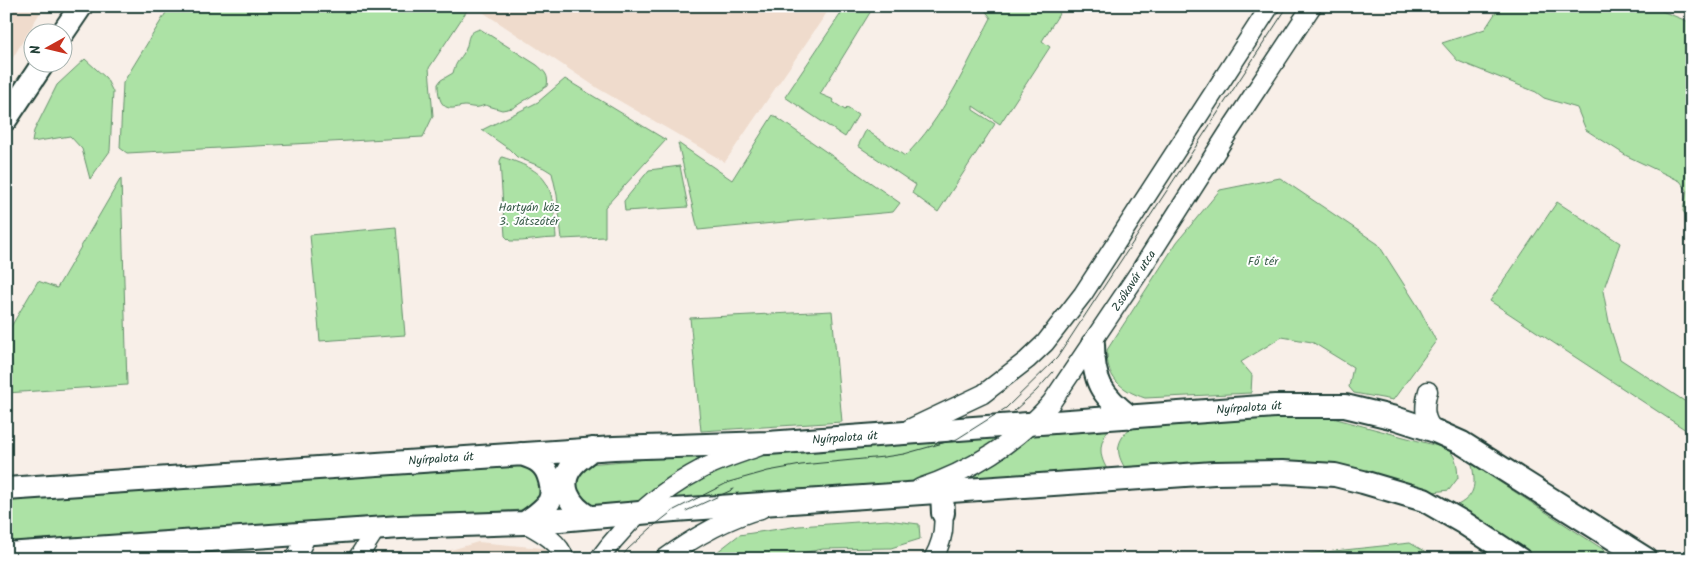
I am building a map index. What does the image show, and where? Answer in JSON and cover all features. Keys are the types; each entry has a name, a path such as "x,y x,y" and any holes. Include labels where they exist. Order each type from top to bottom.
{"main road":[{"path":"6,119 37,72"},
{"path":"1093,344 1093,363 1102,390 1113,404 1130,417"},
{"name":"Nyírpalota út","path":"6,489 592,449 768,443 1275,406 1345,406 1394,418 1462,443 1646,559"},
{"path":"589,517 577,510 571,503 567,495 566,483 568,473 573,464 592,449"},
{"path":"521,454 538,461 544,467 551,488 549,501 525,523"},
{"path":"6,554 308,533 525,523 900,494 942,502 1214,473 1283,472 1335,475 1424,500 1464,523 1519,559"}],"street":[{"path":"899,434 983,394 1027,360 1045,343 1083,294 1270,6"},
{"name":"Zsókavár utca","path":"900,494 940,482 1008,443 1034,423 1052,403 1093,344 1312,6"},
{"path":"1428,391 1424,406 1426,417 1435,432"},
{"path":"599,559 615,537 638,513 655,499 701,469 768,443"},
{"path":"933,559 939,549 944,524 942,502"},
{"path":"664,559 695,537 720,524 751,512 784,504"},
{"path":"525,523 544,534 558,546 565,559"},
{"path":"357,559 376,529"},
{"path":"295,559 308,533"}],"shaded area":[{"path":"6,6 44,6 34,22 22,22 22,42 6,69"},
{"path":"480,6 820,6 828,11 725,162 599,89 478,9"},
{"path":"478,542 542,548 551,554 554,559 430,559 431,556"}],"green space":[{"path":"170,6 470,6 429,68 433,116 423,137 127,153 120,148 123,83"},
{"path":"846,6 874,6 820,94 834,100 833,102 845,110 847,108 858,115 845,137 785,97"},
{"path":"982,6 1064,6 1042,41 1050,47 1000,124 973,106 973,110 995,124 938,212 912,193 916,185 858,146 866,130 905,156 919,141 943,108 991,18"},
{"path":"1500,6 1649,6 1692,23 1692,224 1683,211 1687,190 1680,181 1627,156 1586,130 1577,108 1544,98 1536,92 1458,61 1442,43 1485,29"},
{"path":"480,29 537,65 546,74 547,86 513,108 502,110 485,105 451,108 443,105 439,95 438,84 453,73 465,51 470,35"},
{"path":"85,59 106,78 113,92 110,151 90,179 82,149 70,136 32,142 34,131 57,85"},
{"path":"565,79 666,140 605,207 605,237 562,239 557,195 552,173 517,157 482,130 538,102"},
{"path":"773,115 900,203 893,212 698,230 678,143 732,180"},
{"name":"Hartyán köz 3. Játszótér","path":"502,157 532,169 547,184 553,206 556,238 510,241 505,236 500,161"},
{"path":"680,166 688,207 625,211 624,201 649,170"},
{"path":"121,178 127,385 6,393 6,335 38,281 57,288"},
{"name":"Fő tér","path":"1280,178 1378,244 1419,308 1436,341 1393,400 1354,393 1349,387 1353,367 1312,342 1282,337 1241,362 1252,375 1251,393 1145,398 1128,391 1112,375 1107,359 1107,350 1177,242 1220,190"},
{"path":"1557,202 1620,243 1603,291 1610,327 1620,359 1692,406 1692,434 1490,301"},
{"path":"396,227 405,335 320,341 310,235"},
{"path":"832,311 842,422 701,431 690,318"},
{"path":"1314,413 1445,448 1454,457 1458,478 1449,490 1426,493 1365,474 1130,475 1119,454 1120,442 1123,436 1135,424"},
{"path":"1111,426 1103,439 1101,451 1104,463 1112,476 937,489 1042,429"},
{"path":"1018,431 912,490 657,507 707,473 765,450"},
{"path":"732,452 636,508 584,512 571,474 576,465"},
{"path":"522,462 546,480 535,509 6,546 6,499"},
{"path":"1472,464 1618,559 1534,559 1454,507 1467,499 1473,490"},
{"path":"887,520 919,524 920,539 891,548 823,549 770,559 708,559 739,535 799,526"},
{"path":"1410,543 1438,559 1260,559"}],"tram line":[{"path":"620,559 651,528 674,510 729,482 768,471 801,465 904,454 957,439 1006,408 1057,358 1288,6"},
{"path":"1014,411 1053,372"},
{"path":"686,511 734,489"}]}
